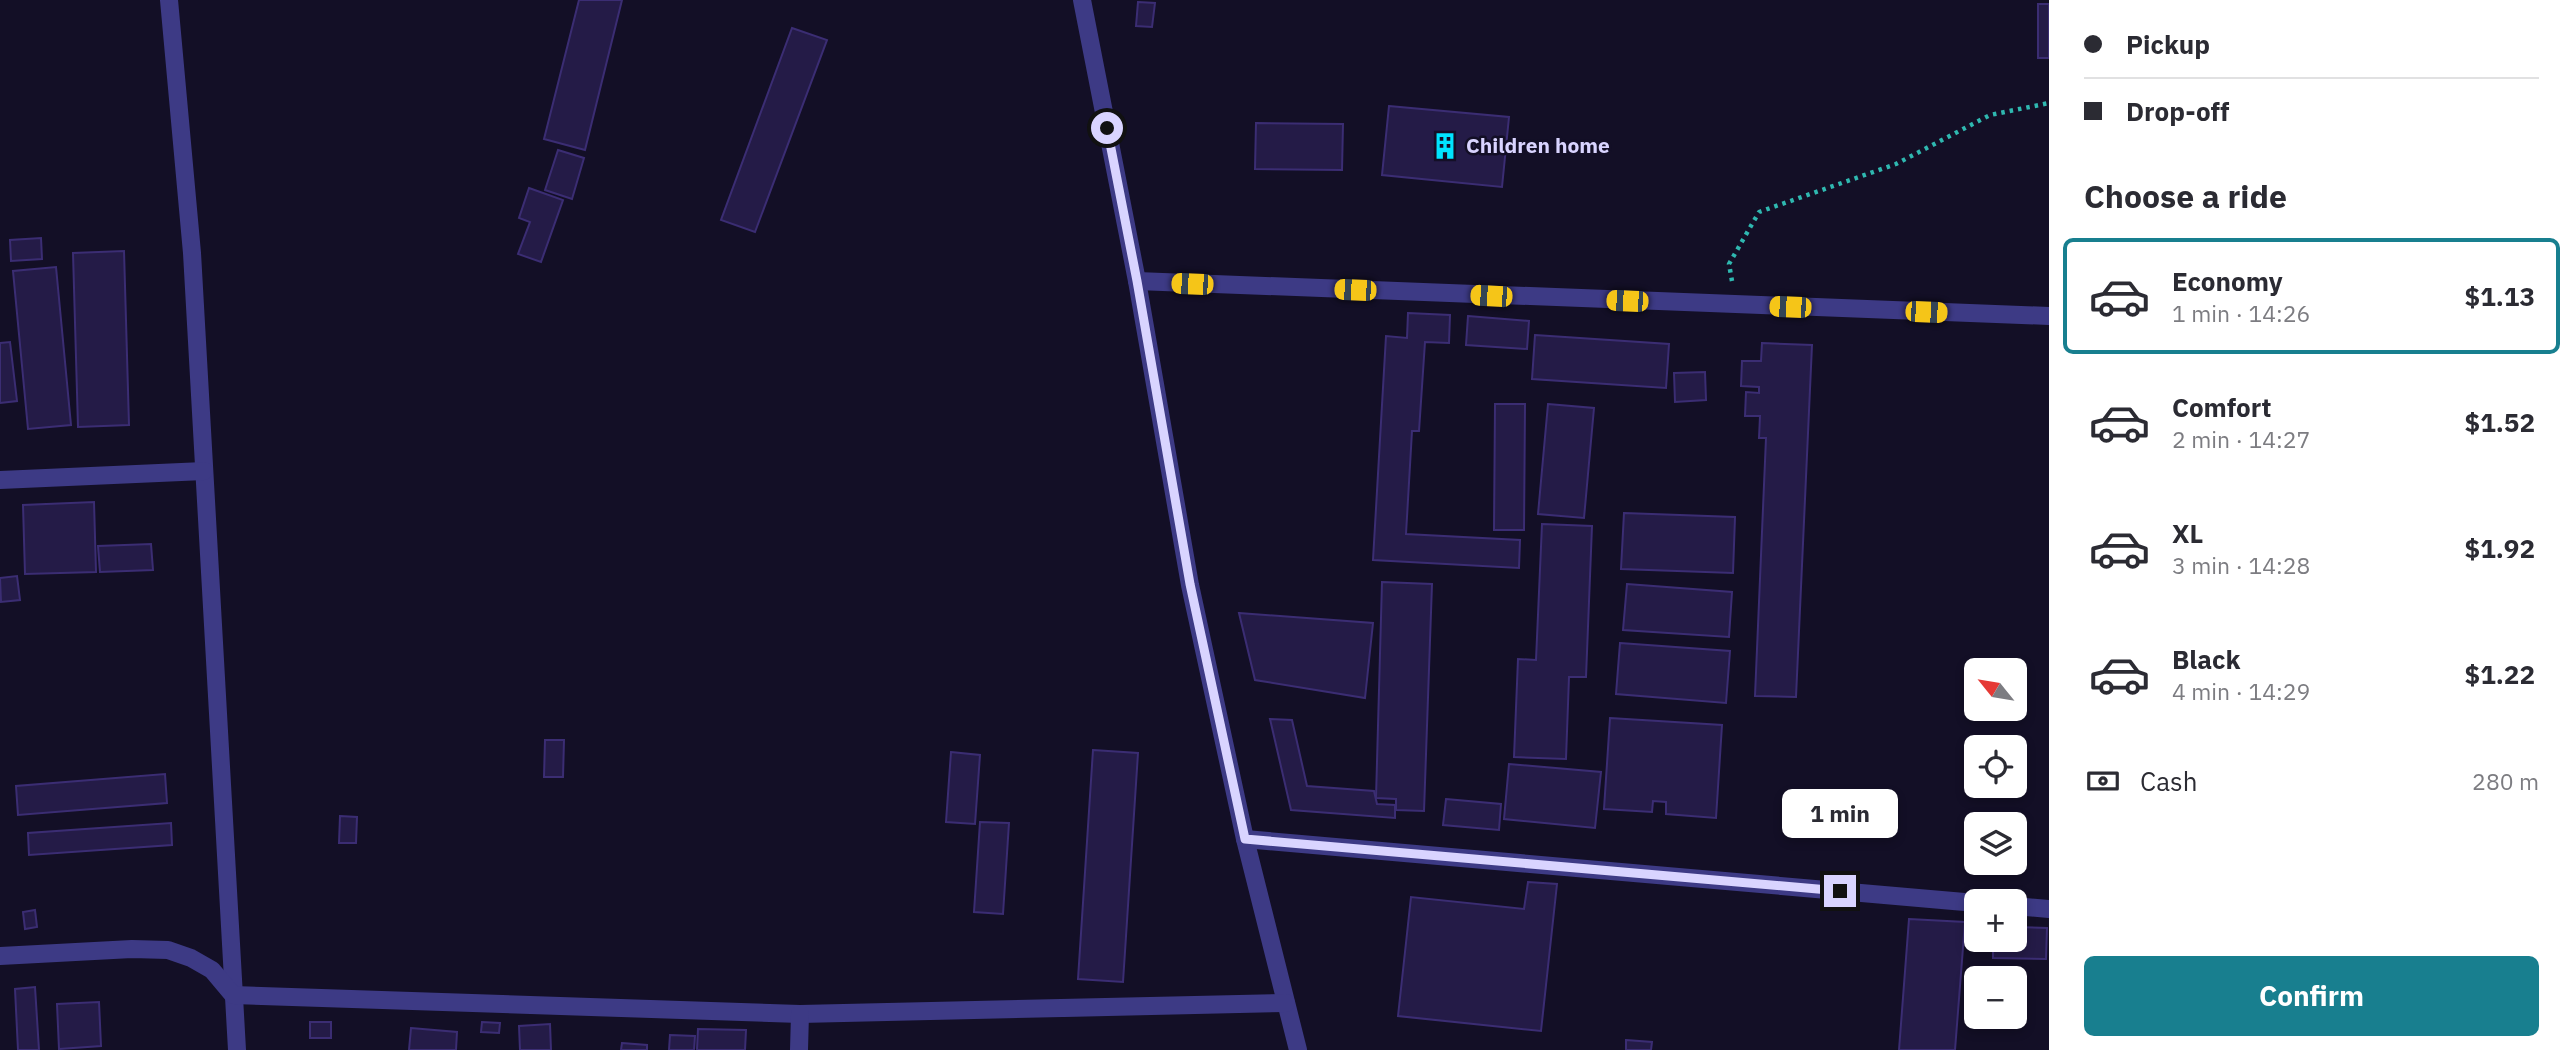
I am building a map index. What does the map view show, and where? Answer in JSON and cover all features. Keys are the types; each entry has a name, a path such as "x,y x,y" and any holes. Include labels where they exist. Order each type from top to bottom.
{"street":[{"path":"169,0 192,253 237,1050"},
{"path":"1082,0 1137,281 1190,584 1245,839 1298,1050"},
{"path":"1137,281 2049,316"},
{"path":"0,480 204,471"},
{"path":"1245,839 1964,902"},
{"path":"2027,907 2049,909"},
{"path":"0,956 132,949 168,950 191,958 212,970 233,995 800,1014 1286,1003"},
{"path":"799,1050 800,1014"}],"path":[{"path":"1736,306 1729,264 1759,212 1896,164 1990,115 2049,103"}],"building":[{"path":"579,0 622,0 585,150 544,139"},
{"path":"1138,2 1155,3 1152,27 1136,26"},
{"path":"2038,4 2049,4 2049,58 2038,58"},
{"path":"792,28 827,40 755,232 721,220"},
{"name":"Children home","path":"1389,106 1509,117 1502,187 1382,175"},
{"path":"1256,123 1343,124 1342,170 1255,169"},
{"path":"558,150 584,158 572,199 545,190"},
{"path":"529,188 563,200 541,262 518,254 530,222 519,218"},
{"path":"41,238 42,259 11,261 10,240"},
{"path":"124,251 129,425 78,427 73,253"},
{"path":"56,267 71,425 28,429 13,271"},
{"path":"1408,313 1450,315 1449,343 1425,342 1419,431 1412,431 1406,534 1520,540 1519,568 1373,560 1386,336 1407,338"},
{"path":"1468,316 1529,321 1527,349 1466,345"},
{"path":"1535,335 1669,344 1666,388 1532,379"},
{"path":"10,342 17,401 0,403 0,343"},
{"path":"1762,343 1812,345 1796,697 1755,696 1766,438 1759,438 1760,416 1745,416 1746,392 1759,393 1759,387 1741,386 1742,361 1761,361"},
{"path":"1705,372 1706,400 1675,402 1674,373"},
{"path":"1495,404 1525,404 1524,530 1494,530"},
{"path":"1548,404 1594,408 1584,518 1538,514"},
{"path":"94,502 96,572 25,574 23,505"},
{"path":"1624,513 1735,517 1733,573 1621,569"},
{"path":"1542,524 1592,526 1586,677 1569,677 1566,759 1514,757 1518,659 1536,660"},
{"path":"151,544 153,570 100,572 98,546"},
{"path":"17,576 20,600 1,602 0,578"},
{"path":"1382,582 1432,584 1424,811 1396,810 1396,799 1376,798"},
{"path":"1627,584 1732,592 1729,637 1623,630"},
{"path":"1239,613 1373,623 1365,698 1255,680"},
{"path":"1620,643 1730,651 1726,703 1616,694"},
{"path":"1610,718 1722,725 1716,818 1666,814 1666,802 1653,801 1652,812 1604,809"},
{"path":"1270,719 1292,720 1307,786 1374,791 1377,804 1395,805 1395,818 1291,810"},
{"path":"545,740 564,740 563,777 544,777"},
{"path":"1093,750 1138,753 1123,982 1078,979"},
{"path":"951,752 980,755 975,824 946,822"},
{"path":"1509,764 1601,772 1595,828 1504,819"},
{"path":"165,774 167,803 18,815 16,786"},
{"path":"1446,799 1501,804 1499,830 1443,825"},
{"path":"340,816 357,817 356,843 339,843"},
{"path":"980,822 1009,823 1003,914 974,912"},
{"path":"171,823 172,845 29,855 28,833"},
{"path":"1528,882 1557,884 1541,1031 1398,1016 1411,897 1524,909"},
{"path":"35,910 37,927 25,929 23,912"},
{"path":"1909,919 1964,922 1955,1050 1899,1050"},
{"path":"2027,927 2047,928 2046,959 1993,958 1993,952 2027,952"},
{"path":"35,987 39,1050 18,1050 15,989"},
{"path":"99,1002 101,1046 59,1049 57,1004"},
{"path":"310,1022 331,1022 331,1038 310,1038"},
{"path":"482,1022 500,1023 499,1033 481,1032"},
{"path":"550,1024 551,1050 520,1050 519,1026"},
{"path":"411,1028 457,1032 456,1050 409,1050"},
{"path":"698,1029 746,1030 745,1050 697,1050"},
{"path":"670,1035 695,1036 694,1050 669,1050"},
{"path":"1626,1040 1652,1042 1651,1050 1626,1050"},
{"path":"622,1043 647,1045 647,1050 621,1050"}],"place":[{"name":"Children home","path":"1445,146"}],"route":[{"path":"1107,128 1137,281 1190,584 1245,839 1840,891"}]}
